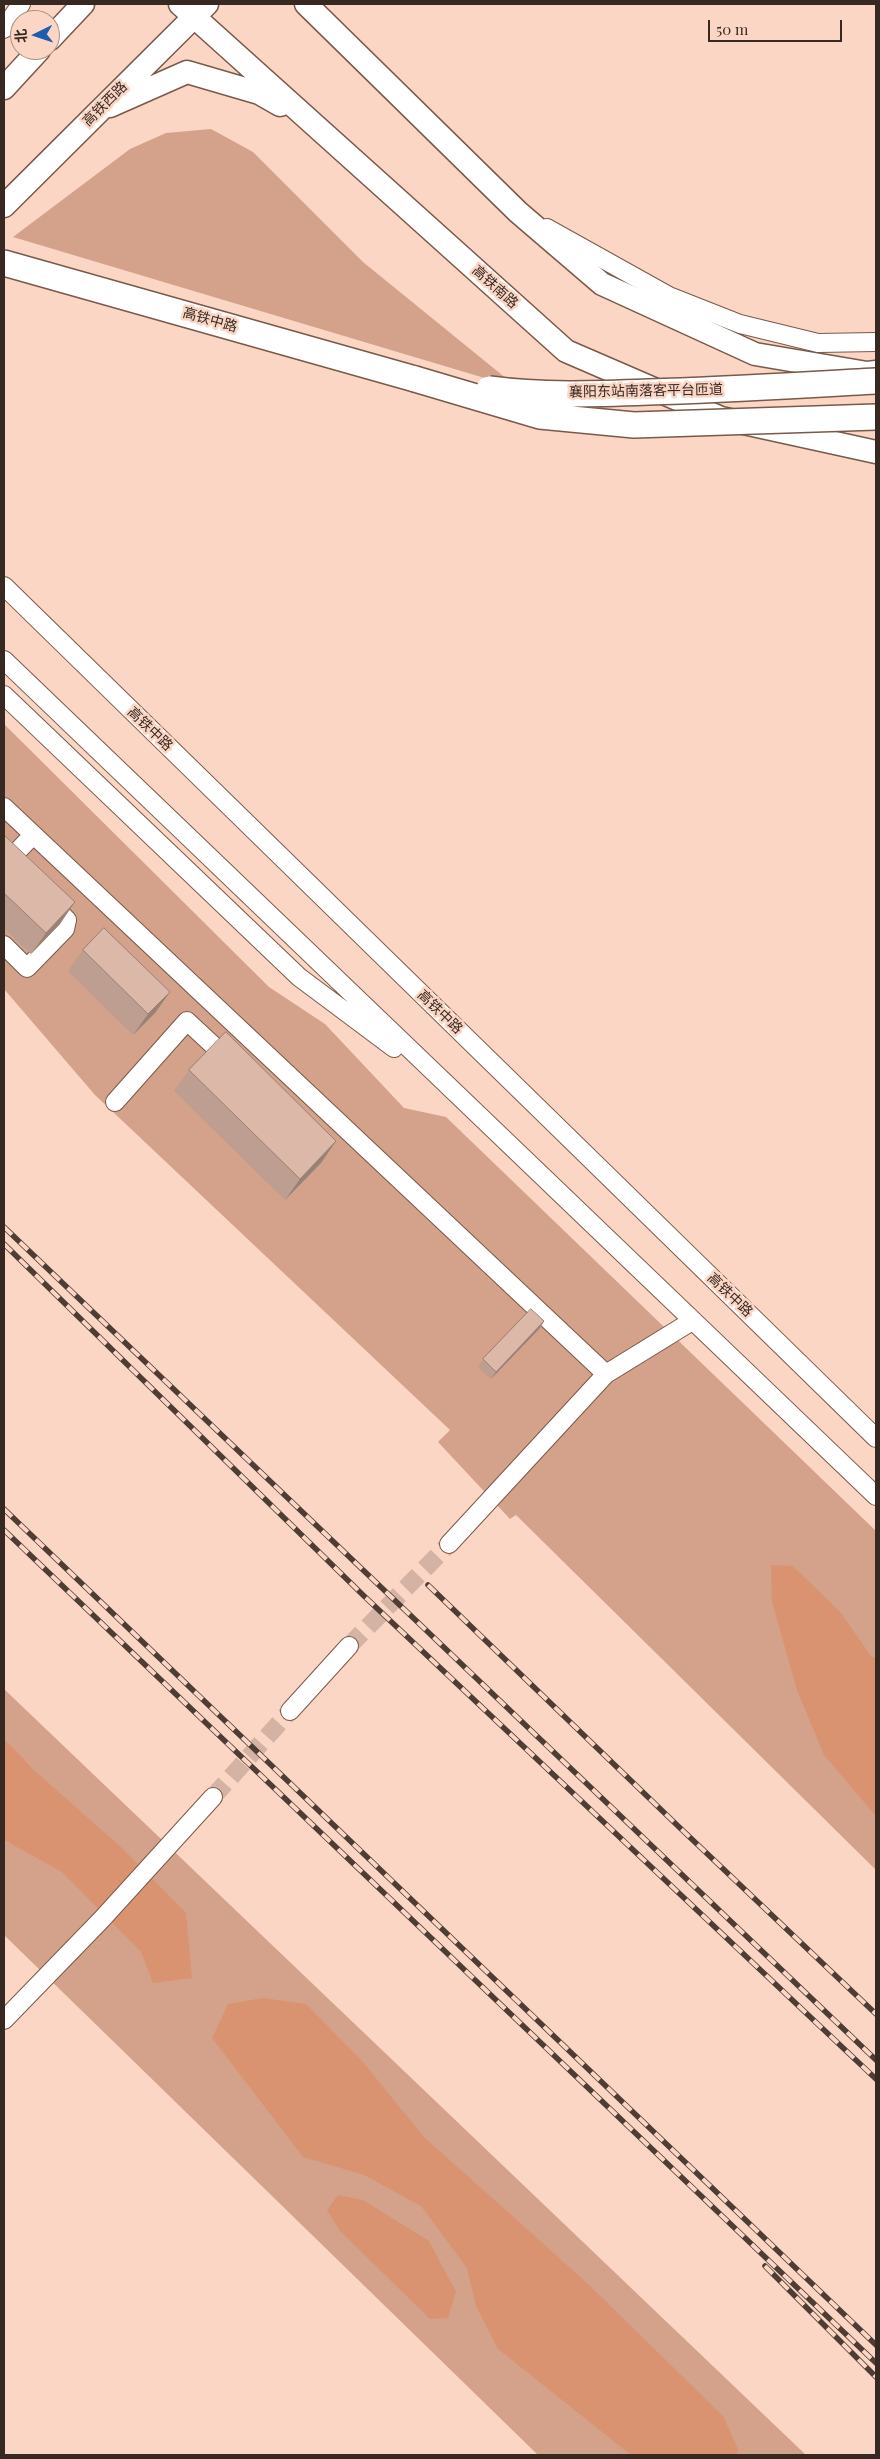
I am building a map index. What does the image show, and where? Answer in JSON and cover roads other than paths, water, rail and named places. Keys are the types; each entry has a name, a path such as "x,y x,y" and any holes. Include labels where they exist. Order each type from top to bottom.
{"highway":[{"name":"高铁中路","path":"4,263 415,379"},
{"name":"襄阳东站南落客平台匝道","path":"415,379 517,392 599,394 722,390 876,381"},
{"path":"415,379 540,416 634,425 876,417"}],"main road":[{"path":"60,28 83,4"},
{"path":"306,4 518,212 602,284 755,354 867,373 876,372"},
{"name":"高铁西路","path":"4,206 98,112 193,8"},
{"name":"高铁南路","path":"193,8 316,126 566,351 722,418 876,452"},
{"path":"4,88 30,60"},
{"path":"98,112 187,72 260,93 316,126"}],"street":[{"path":"4,29 21,4"},
{"path":"518,212 669,296 740,324 818,343 876,342"},
{"name":"高铁中路","path":"4,586 876,1438"},
{"path":"4,660 876,1496"},
{"path":"4,694 299,977 457,1095"},
{"path":"4,807 606,1374"},
{"path":"22,873 6,857 33,835"},
{"path":"4,945 27,968 65,929 67,920 35,886"},
{"path":"115,1102 188,1022 244,1073"},
{"path":"271,1085 284,1071"},
{"path":"449,1544 606,1374 692,1321"},
{"path":"290,1711 349,1646"},
{"path":"4,2020 102,1919 213,1797"}],"tunnel":[{"path":"349,1646 449,1544"},
{"path":"213,1797 290,1711"}],"railway":[{"path":"4,1227 876,2060"},
{"path":"4,1244 364,1596 876,2079"},
{"path":"4,1509 876,2345"},
{"path":"4,1530 876,2363"},
{"path":"428,1585 876,2014"},
{"path":"765,2266 876,2377"}]}
